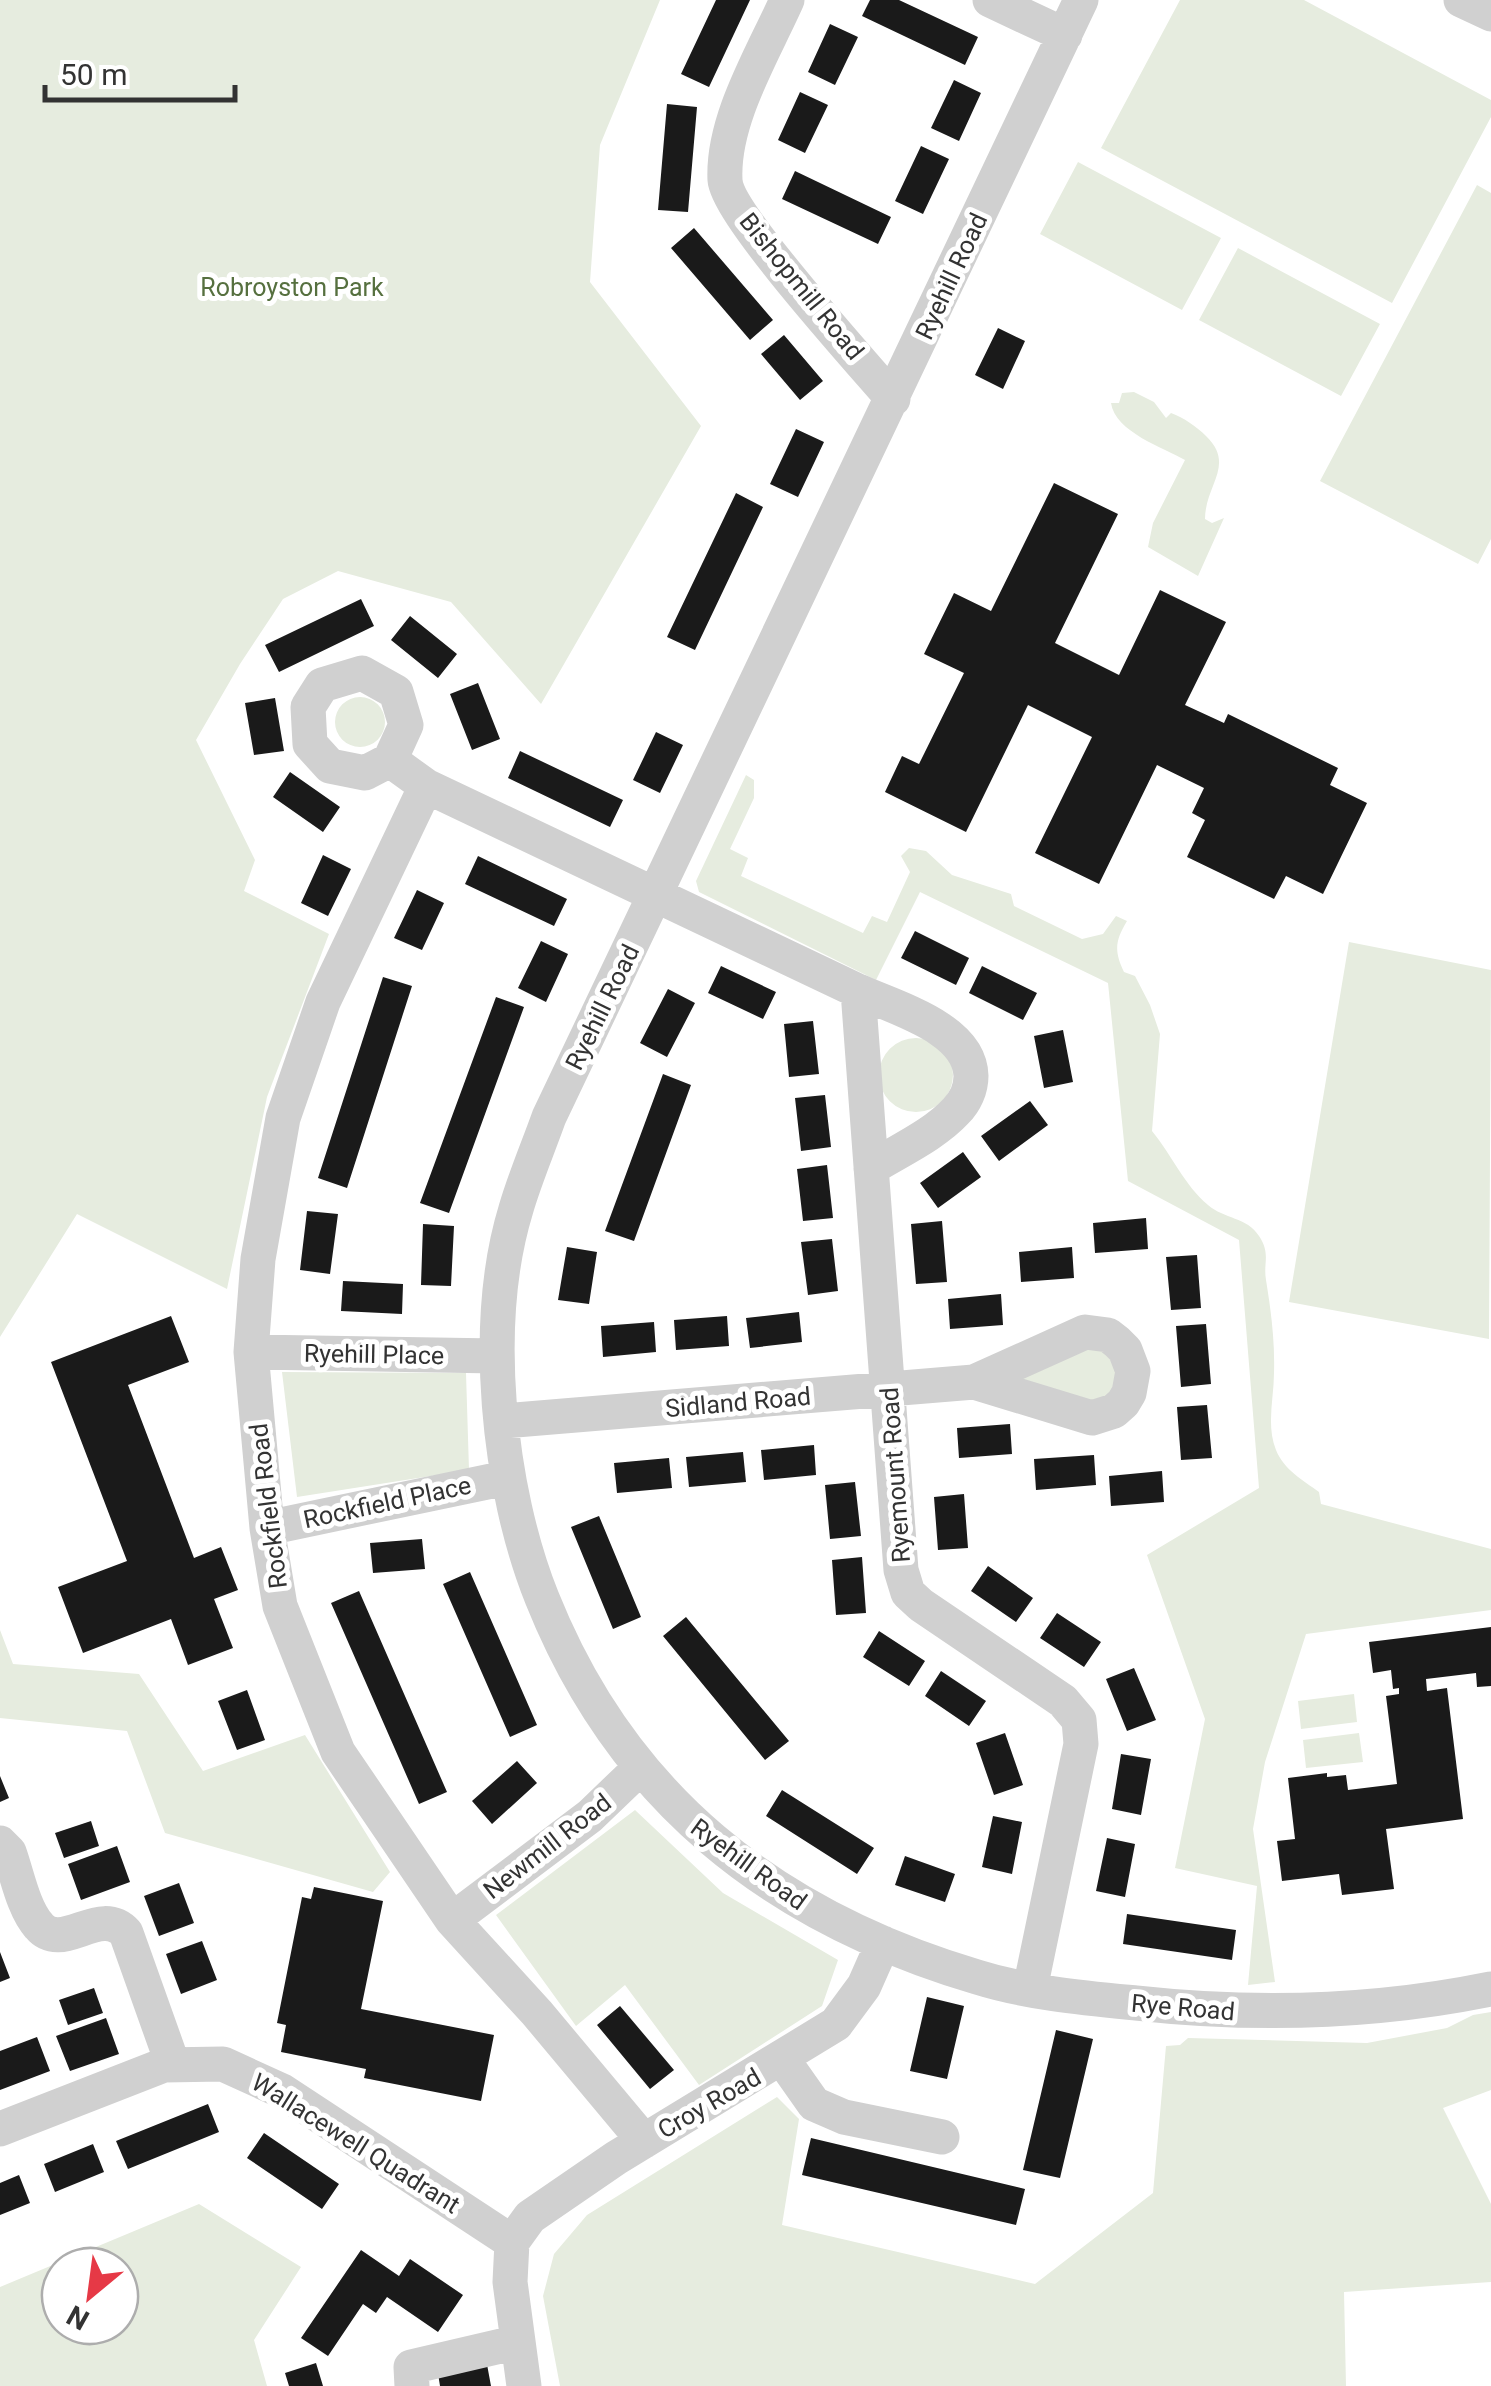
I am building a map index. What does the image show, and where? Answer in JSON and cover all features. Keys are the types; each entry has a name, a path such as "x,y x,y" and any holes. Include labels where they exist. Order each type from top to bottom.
{"street":[{"name":"Bishopmill Road","path":"787,0 734,117 724,184 754,234 893,399"},
{"path":"990,0 1065,36"},
{"name":"Ryehill Road","path":"882,1943 823,1916 768,1882 683,1816 640,1768 590,1698 552,1624 524,1556 506,1478 497,1356 502,1273 515,1210 549,1118 1081,0"},
{"path":"1460,0 1491,14"},
{"path":"390,760 426,786 954,1038 971,1072 970,1085 959,1109 872,1168"},
{"name":"Rockfield Road","path":"426,786 323,1002 283,1118 258,1259 251,1352 268,1528 280,1606 338,1752 452,1920 537,2013 644,2141"},
{"name":"Ryemount Road","path":"858,991 890,1390 900,1570 908,1593 921,1605 1063,1700 1079,1720 1081,1744 1030,1989"},
{"name":"Ryehill Place","path":"251,1352 497,1356"},
{"name":"Sidland Road","path":"503,1421 974,1382"},
{"name":"Rockfield Place","path":"268,1528 506,1478"},
{"name":"Newmill Road","path":"452,1920 590,1816 640,1768"},
{"path":"0,1843 9,1852 34,1921 42,1931 53,1936 105,1921 118,1924 126,1933 173,2065"},
{"name":"Rye Road","path":"882,1943 978,1978 1030,1989 1187,2008 1285,2012 1371,2007 1491,1989"},
{"name":"Croy Road","path":"512,2242 530,2217 644,2141 836,2024 864,1986 882,1943"},
{"path":"782,2060 814,2104 844,2116 942,2137"},
{"name":"Wallacewell Quadrant","path":"0,2129 164,2065 222,2064 282,2091 512,2242"},
{"path":"512,2242 510,2282 524,2386"},
{"path":"404,2369 518,2342"}],"green space":[{"name":"Robroyston Park","path":"0,0 660,0 600,145 590,282 701,426 541,704 451,602 338,571 283,599 196,740 255,860 244,891 329,934 267,1097 227,1289 77,1214 0,1337"},
{"path":"1180,0 1304,0 1491,100 1491,117 1392,303 1101,148"},
{"path":"1078,162 1221,238 1182,310 1040,234"},
{"path":"1477,185 1491,193 1491,539 1478,564 1320,481"},
{"path":"1238,248 1380,324 1341,396 1199,320"},
{"path":"1134,392 1154,402 1166,418 1171,413 1181,417 1215,446 1219,466 1205,519 1212,523 1224,518 1198,576 1148,547 1153,523 1185,460 1131,431 1114,413 1111,403 1119,403 1122,393"},
{"path":"350,698 370,698 384,712 384,732 370,746 350,746 336,732 336,712"},
{"path":"746,775 754,780 754,798 730,849 748,858 741,876 863,933 872,916 887,922 910,872 901,856 909,848 926,851 952,875 1011,894 1014,906 1082,939 1103,934 1116,916 1127,921 1118,940 1119,958 1124,972 1135,976 1160,1034 1152,1131 1200,1197 1214,1210 1248,1225 1265,1248 1274,1349 1271,1431 1279,1457 1319,1492 1321,1504 1491,1549 1491,1610 1306,1634 1265,1762 1253,1829 1275,1982 1248,1985 1257,1886 1175,1868 1205,1719 1147,1555 1259,1488 1239,1240 1128,1181 1108,983 920,892 876,980 699,892 696,881"},
{"path":"1349,942 1491,970 1489,1339 1289,1302"},
{"path":"916,1038 942,1049 953,1075 942,1101 916,1112 890,1101 879,1075 890,1049"},
{"path":"1094,1347 1109,1357 1117,1385 1099,1405 1026,1388 1021,1374"},
{"path":"282,1372 466,1373 469,1470 297,1497"},
{"path":"0,1630 13,1664 139,1674 203,1771 305,1735 390,1872 373,1892 165,1833 127,1731 0,1718"},
{"path":"1354,1694 1357,1722 1301,1729 1298,1701"},
{"path":"1359,1733 1363,1762 1306,1768 1303,1740"},
{"path":"635,1810 723,1893 838,1960 822,2006 699,2085 625,1985 576,2026 496,1915"},
{"path":"1491,2012 1491,2090 1443,2108 1491,2204 1491,2282 1344,2292 1346,2386 560,2386 543,2296 554,2254 587,2215 777,2097 799,2119 782,2225 1035,2284 1153,2193 1166,2046 1180,2045 1188,2038 1367,2043 1447,2028 1473,2015"},
{"path":"199,2204 301,2267 254,2340 267,2386 0,2386 0,2287 40,2270 40,2346 140,2346 140,2246 98,2246"}],"building":[{"path":"716,0 750,0 709,87 681,74"},
{"path":"870,0 899,0 978,37 965,65 862,16"},
{"path":"830,24 858,37 835,85 808,72"},
{"path":"954,80 981,93 959,141 931,128"},
{"path":"800,92 828,105 805,153 778,140"},
{"path":"667,104 697,107 688,212 658,210"},
{"path":"921,146 949,159 923,214 895,201"},
{"path":"795,171 891,217 878,244 782,199"},
{"path":"694,228 773,320 750,340 671,248"},
{"path":"998,328 1025,341 1003,389 975,375"},
{"path":"784,335 823,381 800,400 761,354"},
{"path":"796,429 824,442 798,497 770,484"},
{"path":"1054,483 1118,514 1055,643 1119,675 1160,590 1226,622 1185,705 1224,723 1228,714 1338,768 1330,785 1367,803 1323,894 1286,876 1274,899 1187,857 1205,820 1192,813 1204,788 1157,765 1099,884 1035,853 1092,737 1028,705 966,832 885,792 902,756 919,764 964,673 924,654 954,593 991,611"},
{"path":"736,493 763,507 695,650 667,637"},
{"path":"361,599 374,626 279,672 265,645"},
{"path":"410,616 457,654 438,678 391,640"},
{"path":"478,683 500,739 472,750 450,694"},
{"path":"275,698 284,751 254,755 245,703"},
{"path":"656,732 683,745 660,793 633,780"},
{"path":"520,751 623,800 610,827 508,778"},
{"path":"290,772 340,807 323,832 273,797"},
{"path":"323,855 351,869 328,916 301,903"},
{"path":"478,856 567,899 554,926 465,884"},
{"path":"417,890 444,903 422,950 394,938"},
{"path":"915,931 969,958 956,985 901,958"},
{"path":"541,941 568,954 546,1002 518,988"},
{"path":"721,966 776,992 763,1019 708,993"},
{"path":"982,966 1037,993 1023,1020 969,993"},
{"path":"383,977 412,986 347,1188 318,1178"},
{"path":"668,989 695,1003 667,1057 640,1043"},
{"path":"496,997 524,1007 449,1213 420,1203"},
{"path":"813,1021 819,1074 789,1077 784,1024"},
{"path":"1063,1030 1073,1082 1044,1088 1034,1036"},
{"path":"663,1074 691,1085 634,1241 605,1231"},
{"path":"825,1095 831,1147 801,1151 795,1098"},
{"path":"1030,1101 1048,1125 999,1161 981,1136"},
{"path":"963,1152 981,1177 938,1208 920,1183"},
{"path":"827,1165 833,1218 803,1221 797,1169"},
{"path":"307,1211 338,1214 330,1274 300,1270"},
{"path":"1146,1218 1148,1249 1095,1253 1093,1223"},
{"path":"942,1221 947,1282 916,1284 911,1224"},
{"path":"423,1224 454,1226 451,1286 421,1285"},
{"path":"832,1239 838,1291 808,1295 801,1242"},
{"path":"567,1247 597,1252 589,1304 558,1300"},
{"path":"1072,1247 1074,1278 1021,1282 1019,1252"},
{"path":"1197,1255 1201,1308 1171,1310 1166,1257"},
{"path":"343,1281 403,1284 402,1314 341,1311"},
{"path":"1001,1294 1003,1325 950,1329 948,1299"},
{"path":"799,1312 802,1342 750,1348 746,1318"},
{"path":"171,1316 189,1362 128,1385 194,1558 221,1547 238,1590 214,1599 233,1648 188,1665 171,1619 83,1653 58,1587 127,1561 51,1362"},
{"path":"727,1316 729,1346 676,1350 674,1320"},
{"path":"654,1322 656,1352 603,1357 601,1326"},
{"path":"1206,1324 1211,1384 1181,1387 1176,1326"},
{"path":"1207,1405 1212,1458 1181,1460 1177,1407"},
{"path":"1010,1424 1012,1454 959,1458 957,1428"},
{"path":"814,1445 816,1475 764,1480 761,1450"},
{"path":"743,1452 746,1482 689,1487 686,1457"},
{"path":"1094,1455 1096,1485 1036,1490 1034,1459"},
{"path":"669,1458 672,1488 617,1493 614,1463"},
{"path":"1162,1471 1164,1502 1111,1506 1109,1476"},
{"path":"855,1482 861,1536 830,1539 825,1485"},
{"path":"964,1494 968,1548 938,1550 934,1497"},
{"path":"599,1516 641,1617 613,1629 571,1527"},
{"path":"422,1539 425,1569 373,1573 370,1543"},
{"path":"862,1557 866,1613 836,1615 832,1560"},
{"path":"988,1566 1033,1598 1016,1622 971,1591"},
{"path":"470,1572 537,1725 510,1737 443,1584"},
{"path":"359,1591 447,1792 419,1804 331,1603"},
{"path":"1057,1613 1101,1642 1084,1667 1040,1638"},
{"path":"686,1617 789,1741 765,1760 663,1636"},
{"path":"1491,1627 1491,1686 1477,1687 1476,1673 1426,1679 1427,1691 1447,1688 1463,1819 1386,1829 1394,1889 1342,1895 1339,1874 1282,1881 1277,1841 1295,1839 1288,1778 1346,1775 1348,1790 1397,1784 1386,1696 1399,1694 1399,1688 1393,1689 1391,1670 1373,1673 1369,1642"},
{"path":"879,1631 925,1661 909,1686 863,1657"},
{"path":"1134,1668 1156,1720 1127,1731 1106,1679"},
{"path":"941,1671 986,1701 969,1726 925,1696"},
{"path":"247,1690 265,1740 237,1750 218,1701"},
{"path":"1005,1733 1023,1785 994,1795 976,1743"},
{"path":"1121,1754 1151,1759 1141,1815 1112,1809"},
{"path":"517,1761 537,1783 492,1824 472,1801"},
{"path":"0,1776 9,1798 0,1802"},
{"path":"782,1790 874,1848 857,1874 766,1816"},
{"path":"993,1816 1022,1822 1012,1874 982,1867"},
{"path":"91,1821 99,1846 64,1858 55,1833"},
{"path":"1107,1838 1135,1844 1125,1897 1096,1891"},
{"path":"117,1846 130,1882 81,1900 68,1864"},
{"path":"905,1856 955,1874 945,1902 895,1885"},
{"path":"179,1883 194,1923 159,1936 144,1896"},
{"path":"314,1887 383,1901 361,2009 494,2035 481,2101 364,2078 366,2069 281,2052 286,2025 277,2023 302,1897 311,1899"},
{"path":"1127,1914 1236,1930 1232,1960 1123,1944"},
{"path":"202,1941 217,1980 181,1994 166,1954"},
{"path":"0,1952 10,1978 0,1982"},
{"path":"94,1988 103,2013 68,2025 59,2000"},
{"path":"927,1997 964,2006 947,2079 910,2071"},
{"path":"620,2006 674,2070 650,2089 597,2025"},
{"path":"106,2018 119,2054 70,2071 56,2036"},
{"path":"1056,2030 1093,2039 1060,2178 1023,2170"},
{"path":"37,2037 50,2071 0,2090 0,2051"},
{"path":"208,2104 219,2132 128,2169 116,2141"},
{"path":"264,2133 339,2184 322,2209 247,2158"},
{"path":"811,2138 1025,2189 1016,2225 802,2175"},
{"path":"93,2144 104,2172 55,2192 44,2164"},
{"path":"19,2175 30,2203 0,2215 0,2183"},
{"path":"361,2250 399,2276 410,2259 463,2295 438,2332 387,2297 376,2313 363,2304 328,2356 301,2338"},
{"path":"486,2359 491,2386 440,2386 437,2367"},
{"path":"316,2363 323,2386 289,2386 285,2373"}]}
